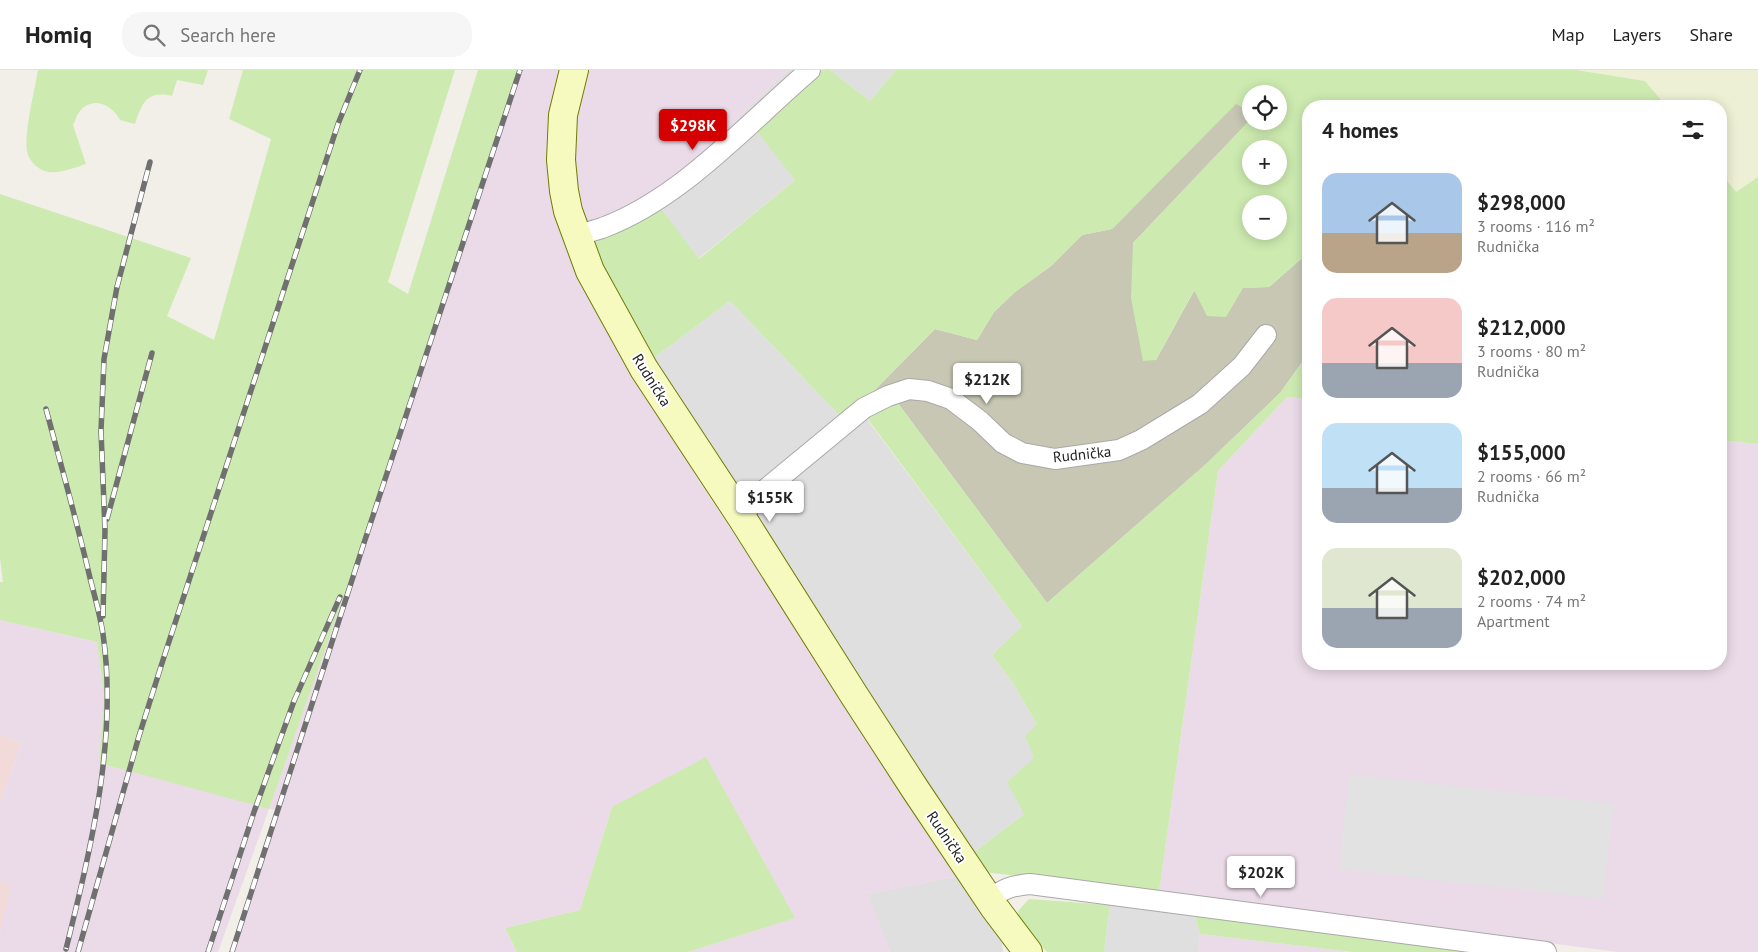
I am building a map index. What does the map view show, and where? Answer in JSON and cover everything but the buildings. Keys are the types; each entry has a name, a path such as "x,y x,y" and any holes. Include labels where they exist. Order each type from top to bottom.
{"street":[{"name":"Rudnička","path":"574,70 562,115 561,160 568,211 590,271 644,369 742,518 854,695 989,900 1028,952"},
{"path":"576,236 602,228 634,214 664,195 698,170 810,70"},
{"name":"Rudnička","path":"742,518 753,501 766,489 864,408 888,396 909,389 951,399 980,421 1004,443 1022,453 1055,460 1119,450 1141,440 1200,404 1242,366 1266,335"},
{"path":"989,900 1002,890 1030,884 1546,952"}],"shaded area":[{"path":"519,70 565,70 563,224 599,317 697,478 959,876 868,894 890,952 688,952 794,918 612,807 580,910 505,928 517,952 233,952 280,811 269,809 218,952 0,952 0,932 11,885 0,881 0,803 21,743 0,735 0,620 97,642 104,696 99,763 269,808 396,448"},
{"path":"583,70 788,70 653,198 584,227 573,171 574,116"},
{"path":"788,70 823,70 756,129 795,180 698,259 653,198"},
{"path":"830,70 896,70 870,101"},
{"path":"1576,70 1758,70 1758,177 1736,192 1727,181 1727,100 1661,100 1645,81"},
{"path":"1236,103 1242,107 1242,128 1133,243 1156,360 1195,289 1269,287 1302,258 1302,362 1280,393 1205,465 1047,603 897,402 858,407 935,329 977,340 994,312 1015,292 1051,266 1082,235 1112,229"},
{"path":"730,301 841,417 858,407 1022,626 992,655 1011,680 1037,724 1034,758 1024,814 972,854 651,360"},
{"path":"1287,397 1302,398 1302,670 1727,670 1727,441 1758,444 1758,952 1618,952 1159,892 1218,471"},
{"path":"0,735 21,743 0,803"},
{"path":"1349,774 1614,804 1603,899 1339,869"},
{"path":"959,876 1002,942 1003,952 890,952 867,894"},
{"path":"0,881 12,884 0,932"},
{"path":"1110,905 1195,916 1200,934 1198,952 1104,952"},
{"path":"1200,934 1352,952 1198,952"}],"green space":[{"path":"38,70 208,70 203,85 177,80 172,96 156,95 146,100 135,124 120,120 111,109 100,104 94,103 83,108 73,125 86,164 67,170 48,172 34,164 28,155 27,148 28,126"},
{"path":"243,70 455,70 388,282 408,294 478,70 519,70 396,448 269,809 99,763 104,696 97,642 0,620 0,582 3,582 0,558 0,194 191,258 167,316 214,340 271,139 229,119"},
{"path":"823,70 830,70 870,101 896,70 1576,70 1645,81 1661,100 1302,100 1302,258 1269,287 1243,288 1226,317 1207,316 1194,290 1156,360 1143,361 1131,298 1133,243 1242,128 1242,130 1287,130 1287,85 1242,85 1242,107 1236,104 1112,229 1082,235 1051,266 1015,292 994,312 977,340 935,329 858,407 841,417 730,301 651,360 604,280 584,227 653,198 699,259 795,180 755,129"},
{"path":"1758,177 1758,444 1727,441 1727,181 1736,192"},
{"path":"1302,363 1302,398 1287,397 1218,471 1159,892 983,872 972,854 1024,814 1007,782 1034,758 1025,736 1037,724 1011,680 992,655 1022,626 867,418 885,405 897,402 1047,603 1205,465 1280,393"},
{"path":"706,757 795,918 688,952 517,952 505,928 580,910 612,807"},
{"path":"1029,899 1110,905 1104,952 1047,952 1020,921 1018,911"},
{"path":"1195,916 1469,952 1352,952 1200,934"}],"railway":[{"path":"78,952 139,736 163,660 338,124 360,70"},
{"path":"232,952 520,70"},
{"path":"103,616 105,530 101,431 104,359 117,287 150,162"},
{"path":"107,519 152,353"},
{"path":"46,409 99,613 107,673 107,713 100,793 66,949"},
{"path":"208,952 254,812 294,701 340,597"}]}
